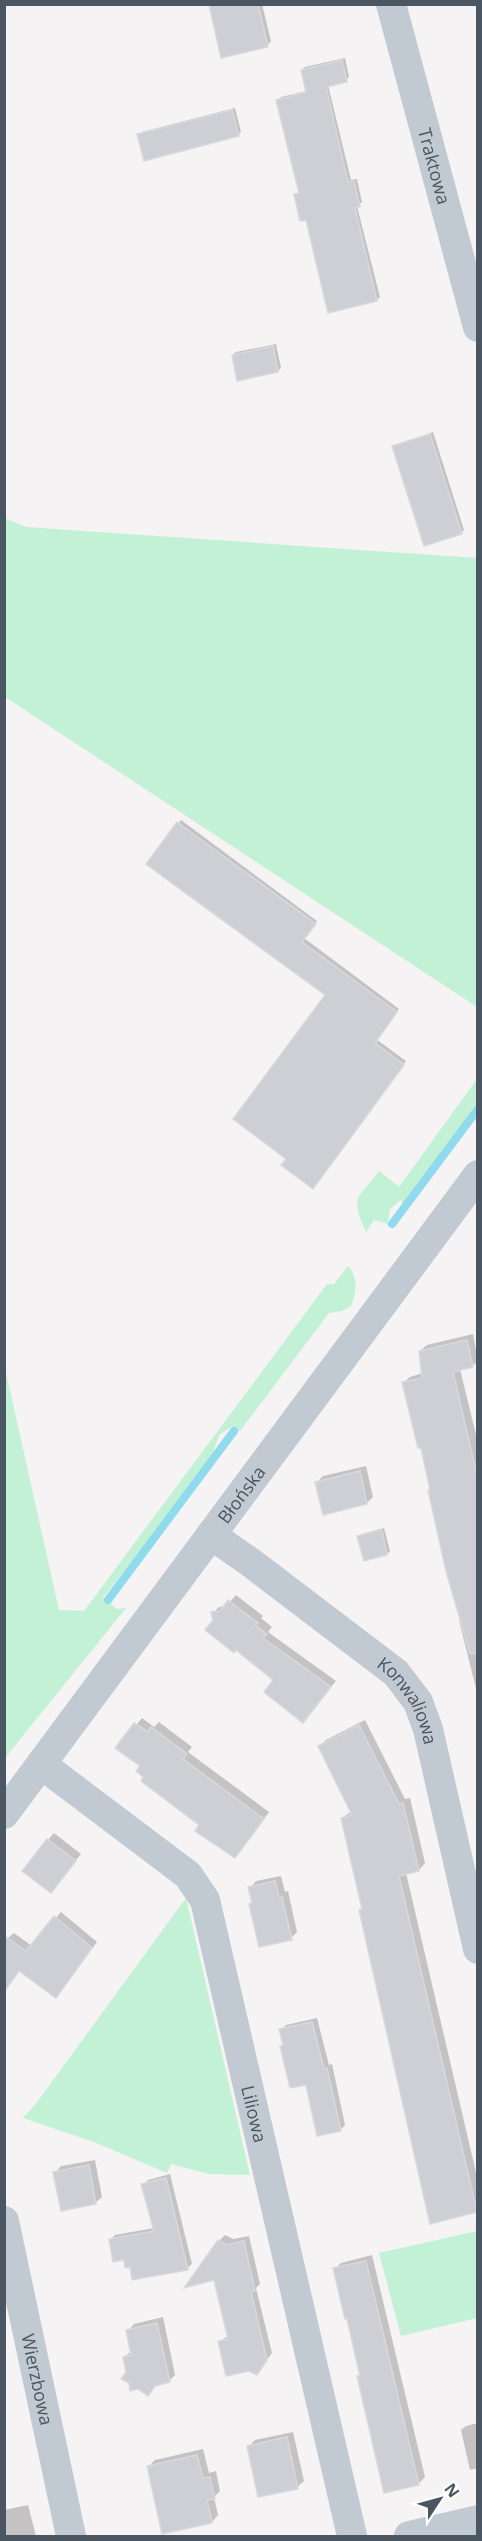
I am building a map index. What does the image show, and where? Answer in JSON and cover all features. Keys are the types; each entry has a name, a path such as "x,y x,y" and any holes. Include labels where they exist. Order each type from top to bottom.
{"street":[{"name":"Traktowa","path":"391,4 477,327"},
{"name":"Błońska","path":"4,1814 477,1175"},
{"name":"Konwaliowa","path":"211,1535 396,1673 418,1702 428,1730 477,1949"},
{"name":"Liliowa","path":"41,1764 188,1875 205,1900 352,2536"},
{"name":"Wierzbowa","path":"4,2221 71,2536"},
{"path":"409,2536 477,2520"}],"green space":[{"path":"4,518 26,527 477,558 477,1007 5,697"},
{"path":"477,1079 477,1105 406,1201 403,1203 401,1200 390,1209 388,1224 374,1220 366,1232 358,1210 359,1196 379,1171 399,1187"},
{"path":"348,1266 354,1275 356,1286 351,1306 342,1311 329,1313 240,1431 232,1427 220,1434 214,1449 218,1452 103,1598 117,1609 126,1608 5,1758 5,1368 59,1610 84,1611 327,1284 334,1284"},
{"path":"186,1898 250,2175 209,2174 171,2164 167,2173 94,2142 23,2118 35,2105"},
{"path":"477,2231 477,2318 401,2336 379,2253"}],"building":[{"path":"209,4 258,4 268,47 221,58"},
{"path":"342,60 347,82 326,87 348,182 354,181 360,207 355,208 377,301 328,313 306,220 300,221 294,194 299,193 276,100 306,92 301,70"},
{"path":"232,110 239,136 144,161 137,134"},
{"path":"273,346 278,372 237,381 232,355"},
{"path":"430,434 462,534 424,546 392,446"},
{"path":"177,822 316,924 302,942 397,1012 375,1043 404,1065 313,1189 281,1165 286,1159 233,1119 325,995 146,864"},
{"path":"467,1340 473,1367 453,1372 477,1475 477,1653 470,1654 446,1571 421,1448 418,1448 402,1382 422,1378 419,1351"},
{"path":"360,1471 367,1504 323,1515 315,1482"},
{"path":"382,1530 387,1555 364,1561 357,1536"},
{"path":"228,1600 258,1623 255,1625 267,1634 263,1638 331,1687 303,1723 264,1692 273,1680 236,1650 234,1653 205,1630 213,1620 211,1612 220,1611"},
{"path":"134,1723 148,1732 151,1727 187,1754 183,1759 264,1819 235,1858 195,1831 199,1825 141,1781 143,1777 136,1771 140,1766 115,1748"},
{"path":"359,1725 399,1804 403,1803 419,1871 399,1876 477,2212 430,2224 359,1910 362,1909 341,1818 352,1815 318,1746"},
{"path":"47,1839 76,1861 51,1893 22,1871"},
{"path":"275,1881 279,1897 282,1897 292,1940 259,1947 249,1904 252,1903 248,1887"},
{"path":"54,1916 92,1948 56,1998 19,1971 4,1992 4,1936 26,1951"},
{"path":"312,2022 324,2069 327,2068 341,2131 317,2136 306,2085 290,2088 280,2046 283,2045 279,2029"},
{"path":"89,2165 96,2204 61,2211 53,2172"},
{"path":"166,2178 188,2270 132,2280 130,2267 125,2268 124,2260 113,2262 109,2239 154,2231 141,2184"},
{"path":"218,2240 226,2245 244,2241 255,2291 251,2292 267,2360 257,2375 249,2371 226,2376 218,2341 228,2339 214,2280 184,2288"},
{"path":"366,2261 419,2485 384,2493 357,2376 360,2376 333,2268"},
{"path":"157,2323 170,2382 155,2386 148,2396 138,2389 130,2391 129,2383 121,2379 126,2372 123,2357 131,2355 126,2330"},
{"path":"287,2437 298,2489 258,2497 247,2446"},
{"path":"197,2455 203,2478 210,2477 215,2499 207,2500 212,2523 162,2534 147,2466"}],"waterway":[{"path":"392,1224 478,1109"},
{"path":"108,1600 234,1431"}]}
